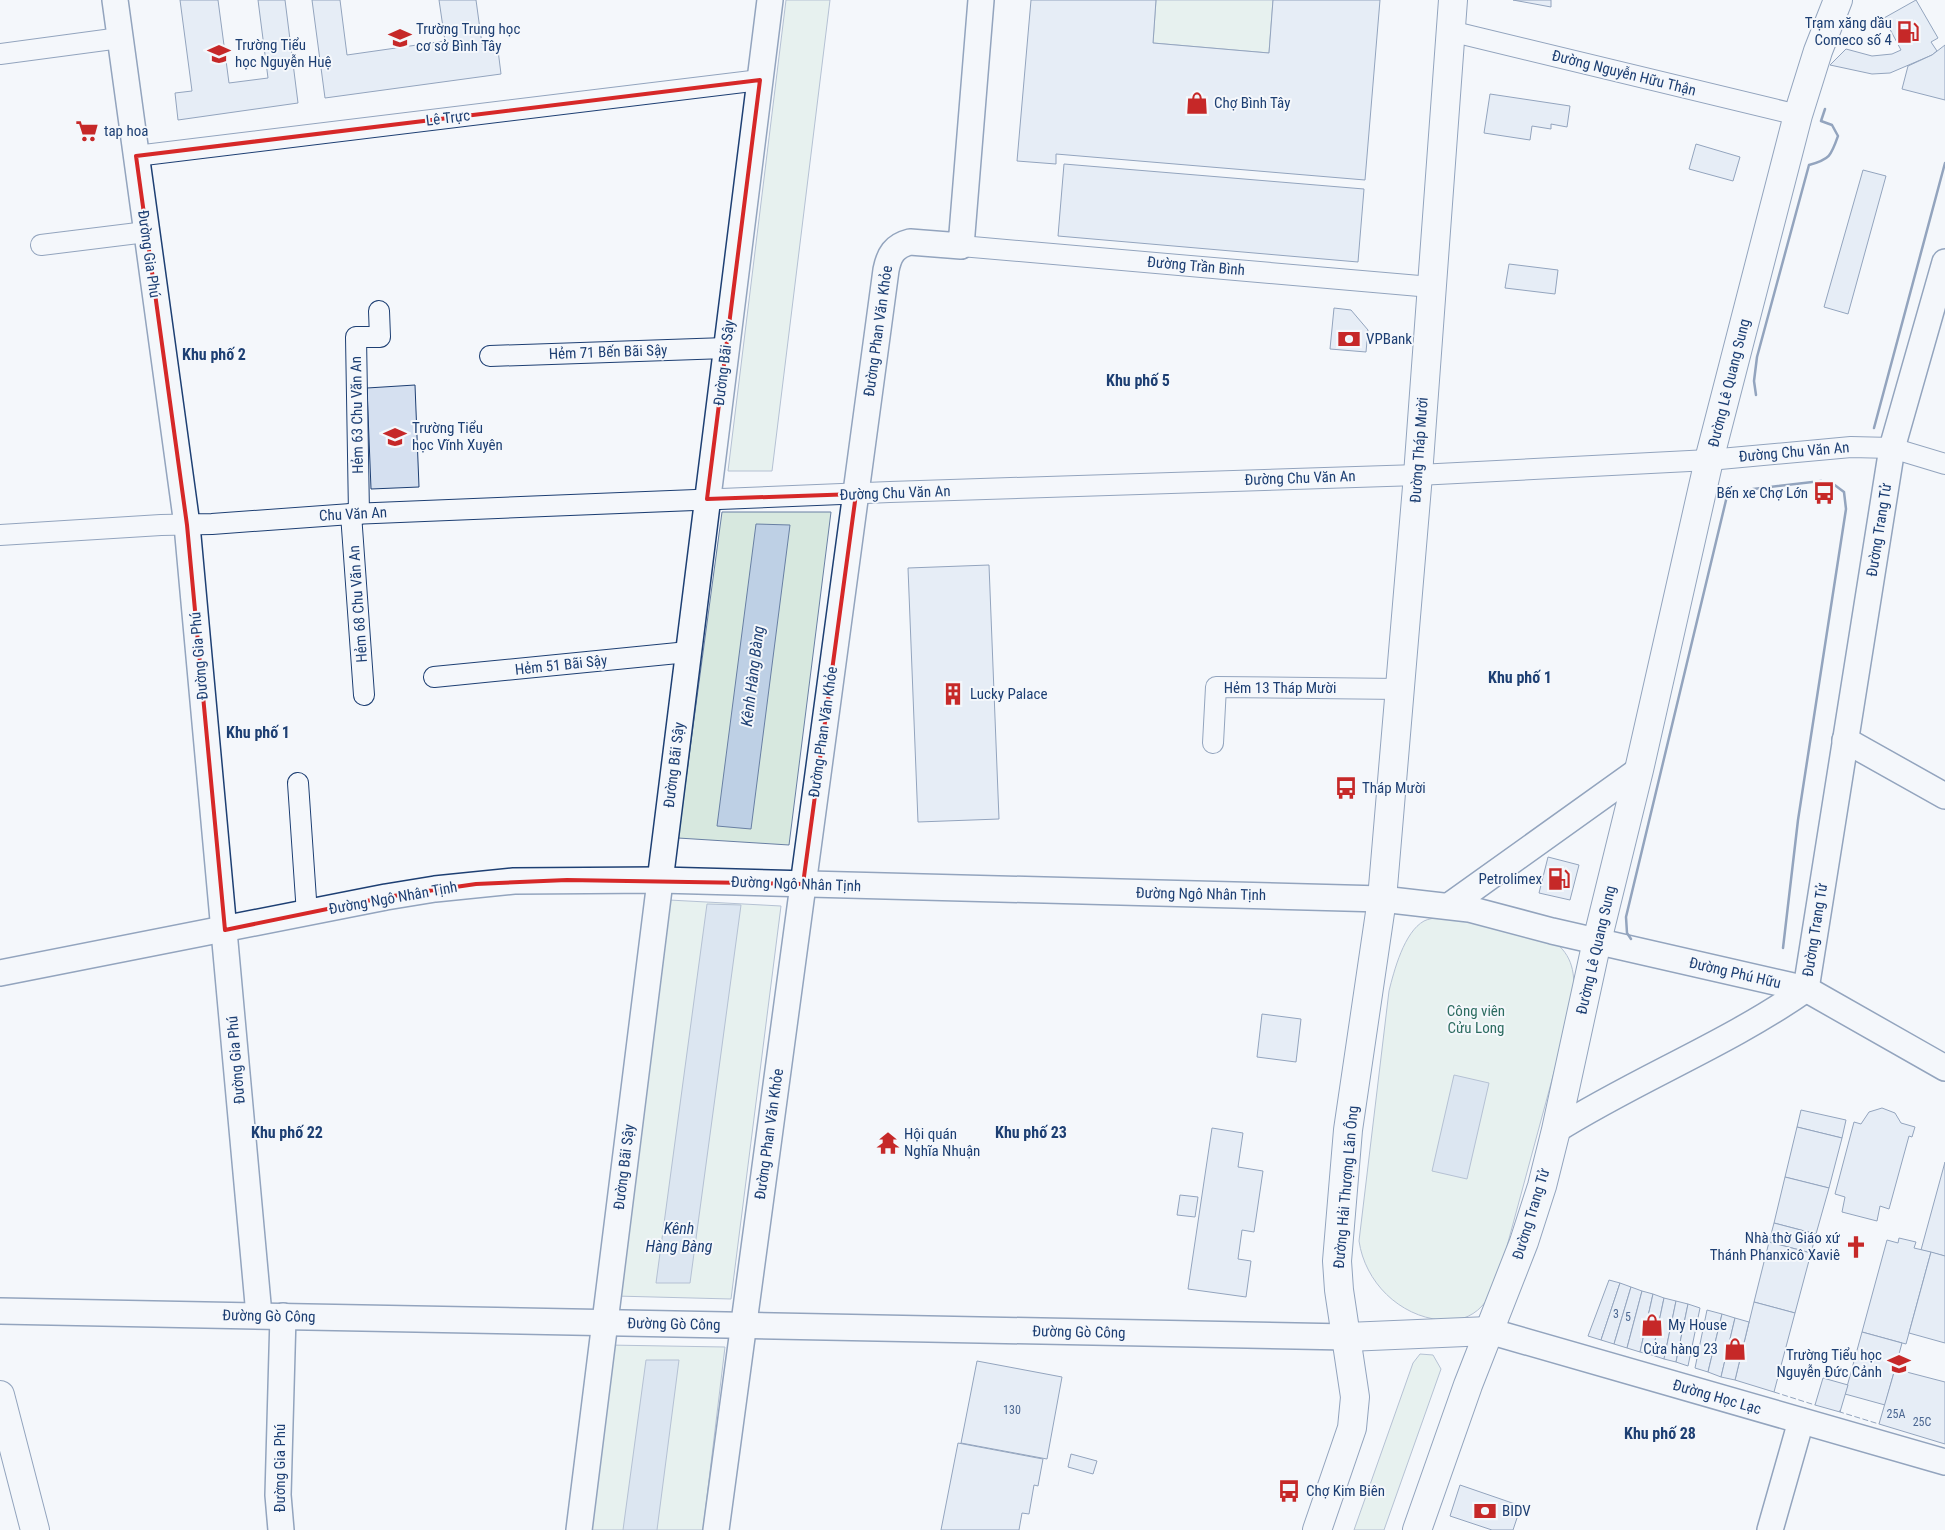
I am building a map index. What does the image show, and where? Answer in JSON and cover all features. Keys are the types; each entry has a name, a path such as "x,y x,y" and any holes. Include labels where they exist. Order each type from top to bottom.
{"main road":[{"name":"Đường Tháp Mười","path":"1382,899 1418,475 1453,0"},
{"name":"Đường Lê Quang Sung","path":"1556,1130 1597,941 1639,770 1709,460 1798,114 1818,51 1838,0"},
{"name":"Đường Hải Thượng Lãn Ông","path":"1316,1530 1352,1428 1355,1397 1339,1290 1338,1261 1348,1130 1382,899"},
{"name":"Đường Trang Tử","path":"1417,1530 1489,1331 1524,1242 1542,1186 1556,1130"},
{"path":"1347,1337 1489,1331"},
{"path":"0,1395 35,1530"}],"street":[{"name":"Đường Gia Phú","path":"115,0 187,525 259,1316"},
{"name":"Đường Bãi Sậy","path":"579,1530 770,0"},
{"path":"961,246 981,0"},
{"name":"Đường Nguyễn Hữu Thận","path":"1450,31 1798,114"},
{"path":"0,54 120,38"},
{"name":"Lê Trực","path":"136,156 760,80"},
{"path":"42,245 146,232"},
{"name":"Đường Phan Văn Khỏe","path":"716,1530 888,260 897,246 910,242 961,246"},
{"name":"Đường Trần Bình","path":"961,246 1431,287"},
{"name":"Đường Trang Tử","path":"1556,1130 1599,1104 1756,1021 1806,989 1892,448 1945,262"},
{"name":"Hẻm 63 Chu Văn An","path":"355,514 356,337 380,337 379,311"},
{"name":"Hẻm 71 Bến Bãi Sậy","path":"490,356 726,348"},
{"name":"Đường Chu Văn An","path":"707,499 1418,475 1709,460 1837,448 1892,448 1945,464"},
{"name":"Chu Văn An","path":"0,535 355,514 707,499"},
{"name":"Hẻm 68 Chu Văn An","path":"355,514 364,695"},
{"name":"Hẻm 51 Bãi Sậy","path":"434,677 688,652"},
{"name":"Hẻm 13 Tháp Mười","path":"1213,743 1216,687 1400,689"},
{"path":"1846,740 1945,796"},
{"path":"1450,906 1639,770"},
{"path":"298,783 307,914"},
{"name":"Đường Ngô Nhân Tịnh","path":"0,973 386,897 476,884 567,880 660,880 1382,899 1450,906 1486,913 1597,941"},
{"name":"Đường Phú Hữu","path":"1597,941 1806,989 1945,1068"},
{"name":"Đường Gò Công","path":"0,1311 1347,1337"},
{"name":"Đường Gia Phú","path":"281,1530 278,1495 283,1316"},
{"name":"Đường Học Lạc","path":"1489,1331 1945,1462"},
{"path":"1770,1530 1801,1421"}],"highlighted area":[{"path":"760,80 707,499 856,494 803,884 567,880 476,884 386,897 225,930 187,525 136,156"}],"green space":[{"path":"786,0 830,0 772,471 728,471"},
{"path":"1156,0 1273,0 1269,53 1153,43"},
{"path":"722,512 831,512 789,845 678,838"},
{"path":"669,900 781,906 731,1299 615,1296"},
{"name":"Công viên Cửu Long","path":"1455,916 1556,943 1570,962 1574,985 1573,1002 1500,1272 1490,1294 1478,1310 1458,1320 1441,1320 1411,1312 1386,1294 1368,1270 1359,1241 1389,991 1394,973 1405,943 1417,926 1431,919"},
{"path":"608,1345 725,1347 703,1530 585,1530"},
{"path":"1420,1354 1433,1355 1441,1369 1384,1530 1354,1530 1413,1363"}],"water":[{"name":"Kênh Hàng Bàng","path":"756,524 790,525 751,829 717,826"},
{"name":"Kênh Hàng Bàng","path":"707,904 741,905 690,1283 656,1283"},
{"path":"1454,1075 1489,1083 1467,1179 1432,1171"},
{"path":"646,1360 679,1360 657,1530 623,1530"}],"building":[{"path":"180,0 218,0 229,83 268,78 258,0 285,0 298,103 178,120 175,93 192,91"},
{"path":"312,0 340,0 347,55 445,41 439,0 476,0 482,44 497,42 501,74 325,98"},
{"name":"Chợ Bình Tây","path":"1031,0 1156,0 1153,43 1269,53 1273,0 1380,0 1365,180 1056,154 1056,164 1017,161"},
{"path":"1513,0 1551,0 1551,7"},
{"path":"1916,0 1938,38 1931,42 1937,51 1932,55 1890,73 1872,74 1830,65 1846,49 1872,56 1892,54 1901,50 1884,18"},
{"path":"1945,45 1945,100 1902,89 1908,66 1932,55"},
{"path":"1490,94 1570,106 1567,127 1551,124 1551,129 1532,126 1530,140 1484,133"},
{"path":"1696,144 1740,157 1733,181 1689,169"},
{"path":"1064,164 1364,189 1358,262 1058,236"},
{"path":"1863,170 1886,176 1848,314 1824,307"},
{"path":"1509,264 1558,270 1555,294 1505,288"},
{"name":"VPBank","path":"1334,308 1351,310 1368,330 1366,352 1330,349"},
{"path":"415,385 419,487 371,489 367,388"},
{"name":"Lucky Palace","path":"989,565 999,819 918,822 908,568"},
{"name":"Petrolimex","path":"1548,857 1579,865 1570,900 1539,893"},
{"path":"1262,1014 1301,1019 1296,1062 1257,1057"},
{"path":"1882,1108 1895,1113 1901,1123 1915,1127 1912,1137 1909,1136 1889,1209 1880,1206 1877,1221 1842,1212 1845,1197 1835,1194 1854,1122 1861,1124 1869,1112"},
{"path":"1801,1110 1846,1120 1842,1138 1797,1127"},
{"path":"1797,1127 1842,1138 1829,1188 1785,1177"},
{"path":"1212,1128 1243,1133 1238,1167 1263,1171 1254,1232 1242,1230 1238,1259 1251,1261 1246,1297 1188,1289"},
{"path":"1945,1162 1945,1256 1921,1250"},
{"path":"1785,1177 1829,1188 1816,1234 1774,1223"},
{"path":"1180,1195 1198,1197 1195,1217 1177,1215"},
{"path":"1774,1223 1816,1234 1811,1253 1769,1242"},
{"path":"1899,1238 1916,1242 1914,1248 1931,1252 1906,1344 1862,1332 1887,1240 1898,1243"},
{"path":"1769,1242 1811,1253 1795,1313 1754,1302"},
{"path":"1931,1252 1945,1256 1945,1343 1909,1333"},
{"path":"1609,1280 1620,1283 1601,1340 1588,1336"},
{"path":"1620,1283 1631,1287 1614,1344 1601,1340"},
{"path":"1631,1287 1642,1291 1627,1348 1614,1344"},
{"path":"1642,1291 1653,1294 1640,1352 1627,1348"},
{"name":"My House","path":"1653,1294 1664,1298 1652,1355 1640,1352"},
{"path":"1664,1298 1676,1301 1664,1359 1652,1355"},
{"path":"1676,1301 1688,1304 1676,1362 1664,1359"},
{"path":"1754,1302 1795,1313 1774,1392 1735,1380"},
{"path":"1688,1304 1700,1308 1688,1366 1676,1362"},
{"path":"1707,1310 1722,1314 1708,1372 1695,1368"},
{"path":"1722,1314 1735,1318 1721,1377 1708,1372"},
{"name":"Cửa hàng 23","path":"1735,1318 1749,1322 1735,1380 1721,1377"},
{"path":"1862,1332 1902,1343 1885,1405 1845,1394"},
{"path":"977,1361 1062,1377 1047,1459 961,1443"},
{"path":"1895,1369 1945,1382 1945,1444 1879,1424"},
{"path":"1823,1378 1848,1385 1840,1412 1815,1405"},
{"path":"958,1443 1043,1459 1038,1486 1034,1485 1029,1514 1022,1513 1019,1530 941,1530"},
{"path":"1071,1454 1097,1461 1093,1474 1068,1467"},
{"name":"BIDV","path":"1460,1485 1521,1506 1513,1530 1492,1530 1450,1516"}],"fence":[{"path":"1774,1392 1815,1405"},
{"path":"1840,1410 1840,1412 1879,1424"}],"wall":[{"path":"1756,395 1754,381 1757,357 1809,165 1829,156 1838,136 1832,125 1821,121 1825,109"},
{"path":"1874,428 1945,163"},
{"path":"1753,489 1821,481 1832,483 1844,492 1846,509 1798,820 1783,948"},
{"path":"1631,939 1627,933 1626,917 1727,496"}],"place":[{"name":"Trạm xăng dầu Comeco số 4","path":"1908,32"},
{"name":"Trường Trung học cơ sở Bình Tây","path":"400,38"},
{"name":"Trường Tiểu học Nguyễn Huệ","path":"219,54"},
{"name":"Chợ Bình Tây","path":"1197,103"},
{"name":"tap hoa","path":"87,131"},
{"name":"VPBank","path":"1349,339"},
{"name":"Trường Tiểu học Vĩnh Xuyên","path":"395,437"},
{"name":"Bến xe Chợ Lớn","path":"1824,493"},
{"name":"Lucky Palace","path":"953,694"},
{"name":"Tháp Mười","path":"1346,788"},
{"name":"Petrolimex","path":"1559,879"},
{"name":"Hội quán Nghĩa Nhuận","path":"888,1143"},
{"name":"Nhà thờ Giáo xứ Thánh Phanxicô Xaviê","path":"1856,1247"},
{"name":"My House","path":"1652,1325"},
{"name":"Cửa hàng 23","path":"1735,1349"},
{"name":"Trường Tiểu học Nguyễn Đức Cảnh","path":"1899,1364"},
{"name":"Chợ Kim Biên","path":"1289,1491"},
{"name":"BIDV","path":"1485,1511"}],"district":[{"name":"Khu phố 2","path":"214,354"},
{"name":"Khu phố 5","path":"1138,380"},
{"name":"Khu phố 1","path":"1520,677"},
{"name":"Khu phố 1","path":"258,732"},
{"name":"Khu phố 22","path":"287,1132"},
{"name":"Khu phố 23","path":"1031,1132"},
{"name":"Khu phố 28","path":"1660,1433"}]}
